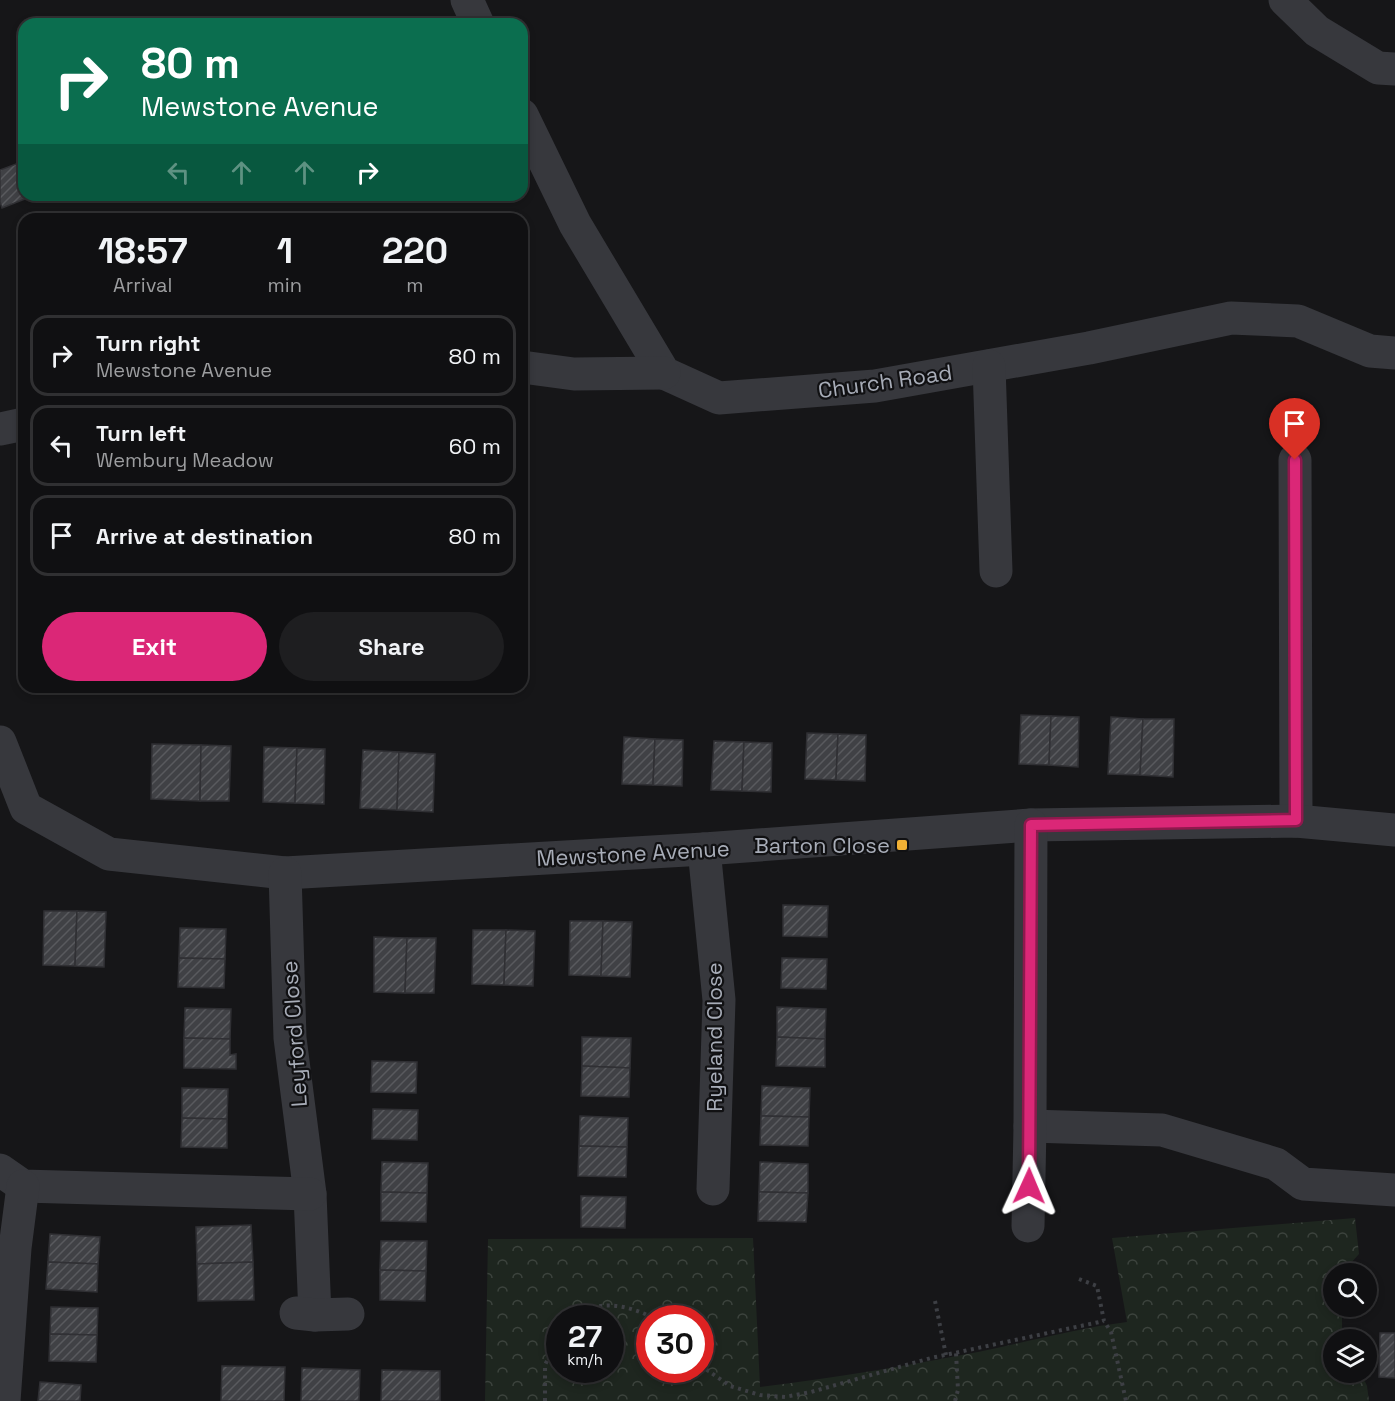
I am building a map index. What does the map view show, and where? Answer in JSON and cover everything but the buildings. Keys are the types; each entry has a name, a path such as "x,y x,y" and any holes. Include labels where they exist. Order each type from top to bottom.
{"street":[{"path":"467,0 475,18"},
{"path":"1285,0 1317,31 1378,68 1395,69"},
{"path":"528,128 574,224 664,374"},
{"name":"Church Road","path":"664,374 719,398 875,386 1089,348 1231,318 1298,321 1370,351 1395,353"},
{"path":"989,366 996,571"},
{"path":"528,368 574,374 664,374"},
{"path":"0,429 18,425"},
{"path":"1295,460 1296,820"},
{"name":"Mewstone Avenue","path":"0,742 26,808 109,854 285,873 704,849 1031,825 1296,820 1395,830"},
{"path":"1028,1226 1031,825"},
{"name":"Ryeland Close","path":"704,849 718,1000 713,1190"},
{"name":"Leyford Close","path":"285,873 290,1038 310,1194 305,1314 348,1314"},
{"path":"1030,1126 1162,1130 1276,1164 1303,1184 1395,1190"},
{"path":"4,1401 4,1364 15,1248 11,1178 310,1194"}],"path":[{"path":"1079,1279 1097,1286 1104,1321 1111,1332 1126,1401"},
{"path":"935,1301 946,1355"},
{"path":"714,1376 730,1386 760,1395 785,1397 946,1355 1104,1321"},
{"path":"955,1401 958,1390 956,1353"},
{"path":"545,1401 546,1363"}],"green space":[{"path":"1355,1218 1359,1254 1351,1263 1323,1263 1323,1317 1342,1317 1343,1329 1323,1329 1323,1383 1366,1383 1369,1401 485,1401 488,1239 753,1238 760,1387 924,1362 1127,1322 1112,1238"}],"place":[{"name":"Barton Close","path":"902,845"}],"route":[{"path":"1029,1186 1031,825 1296,820 1295,460"}]}
